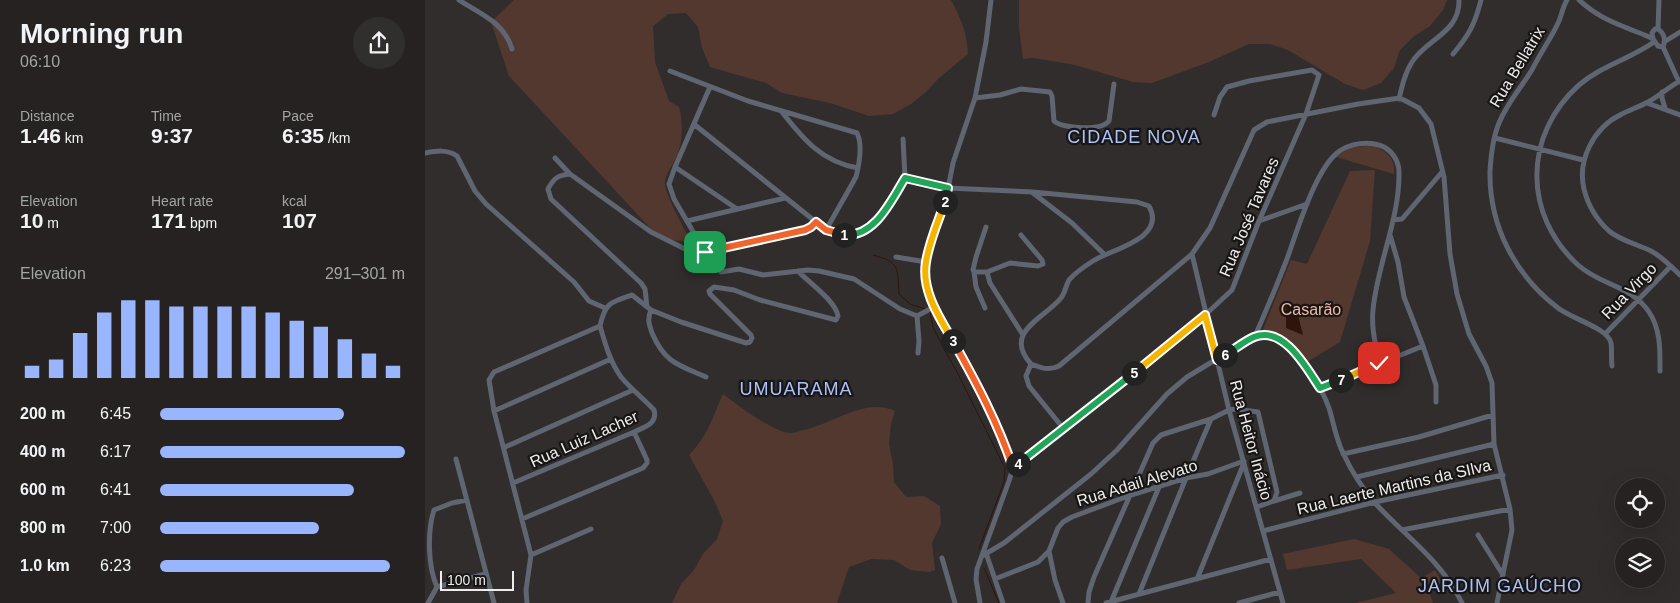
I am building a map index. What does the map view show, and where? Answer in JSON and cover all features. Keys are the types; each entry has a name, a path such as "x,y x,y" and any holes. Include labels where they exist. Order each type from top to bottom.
{"street":[{"path":"459,0 494,22 507,36 512,49"},
{"path":"980,603 976,579 977,569 984,554 1013,468 996,422 982,393 933,308 927,285 926,262 948,188 953,163 975,98 986,42 991,0"},
{"path":"1399,99 1403,83 1413,61 1451,26 1459,6 1459,0"},
{"path":"1453,54 1466,39 1477,20 1481,0"},
{"name":"Rua Bellatrix","path":"1567,0 1558,22 1530,72 1510,100 1498,124 1491,155 1490,196 1494,215 1510,255 1528,280 1551,303 1566,314 1606,333"},
{"path":"1579,0 1592,12 1608,21 1653,38 1657,46 1663,44 1677,33"},
{"path":"1659,0 1660,30 1663,44 1679,82 1647,103 1618,116 1601,129 1583,160 1583,182 1588,203 1596,217 1610,231 1627,242 1652,251 1680,275"},
{"path":"1660,371 1658,329 1649,312 1639,299 1620,288 1595,278 1578,266 1550,232 1542,213 1537,187 1539,150 1555,114 1568,96 1594,73 1645,48 1653,38 1655,29 1677,33"},
{"name":"Rua José Tavares","path":"1013,468 1205,315 1232,290 1259,220 1306,114 1319,75 1312,70 1249,81 1227,87 1219,97 1214,115"},
{"path":"670,71 781,111 857,133 859,139 858,168 851,187 826,230"},
{"path":"975,98 1021,90 1050,92 1054,121 1059,125 1097,128 1109,121 1114,84"},
{"path":"705,252 674,199 669,183 710,87"},
{"path":"1663,92 1662,98 1665,108"},
{"path":"905,178 948,188 1033,192 1137,202 1149,206 1152,212 1149,229 1139,239 1094,260 1074,275 1060,298 1029,326 1023,334 1022,345 1024,353 1031,364 1044,369 1050,369 1059,366 1192,254 1210,228 1254,130 1267,122 1358,104 1399,99 1419,108 1431,124 1442,172 1457,294 1469,334 1487,366 1492,384 1494,444 1503,475 1512,530 1497,603"},
{"path":"1647,103 1680,115"},
{"path":"781,111 823,156 840,164 858,168"},
{"path":"695,125 826,230 846,236 868,229 880,216 905,178 903,138"},
{"path":"1495,138 1583,160"},
{"path":"1255,336 1307,204 1325,167 1337,153 1348,146 1373,144 1382,146 1389,151 1398,165 1399,173 1393,220 1373,311 1379,363"},
{"path":"425,153 443,151 452,152 457,156 475,191 486,204 574,282 589,301 605,308"},
{"path":"555,158 570,174 651,232 690,253 705,252 805,230 816,222"},
{"path":"675,167 737,209"},
{"path":"1393,220 1402,219 1442,172"},
{"path":"570,174 561,175 552,182 548,189 551,199 641,283 645,289 649,309 649,324 663,354 679,366 706,378"},
{"path":"1033,192 1073,223 1105,256"},
{"path":"687,221 785,198"},
{"path":"1259,220 1307,204"},
{"path":"985,308 976,287 973,266 987,227"},
{"path":"1390,233 1398,262 1404,297 1436,385 1435,402"},
{"path":"974,272 987,272 1010,263 1019,262 1038,266 1043,264 1042,260 1021,235"},
{"name":"Rua Heitor Inácio","path":"1192,254 1229,410 1283,603"},
{"path":"896,257 926,262"},
{"name":"Rua Virgo","path":"1606,333 1671,266"},
{"path":"721,272 739,270 763,275 819,271 854,279 899,309 917,316 933,308"},
{"path":"505,447 633,390 621,376 611,359 599,326 605,308 611,302 631,295 649,309 681,322 746,343 750,342 753,338 713,297 709,291 711,288 735,290 760,300 836,320 838,316 836,308 828,298 798,271"},
{"path":"987,272 990,284 1023,334"},
{"path":"917,316 918,353"},
{"path":"527,603 526,590 531,555 505,447 494,410 489,384 490,377 495,372 599,326"},
{"path":"1606,333 1611,343 1612,366"},
{"path":"984,554 1004,543 1091,474 1117,450 1167,394 1187,377 1255,336 1267,336 1281,340 1295,352 1320,388 1329,407 1343,454 1357,477 1375,502 1441,570 1462,603"},
{"path":"1320,388 1423,346"},
{"path":"494,410 611,359"},
{"path":"1031,364 1026,376 1029,386 1063,428"},
{"name":"Rua Luiz Lacher","path":"513,483 634,432 653,422 656,415 654,410 633,390"},
{"path":"1088,603 1094,577 1128,496 1153,443 1161,435 1211,419 1229,410 1258,412 1277,492 1274,501"},
{"path":"1343,454 1419,436 1493,414"},
{"path":"1139,594 1185,478 1211,419"},
{"path":"522,519 645,466 647,460 634,432"},
{"path":"1357,477 1494,444"},
{"path":"456,459 494,603"},
{"path":"1197,579 1244,462"},
{"name":"Rua Adail Alevato","path":"1049,551 1058,528 1063,522 1072,517 1128,496 1244,462"},
{"name":"Rua Laerte Martins da SIlva","path":"1263,531 1375,502 1503,475"},
{"path":"1109,602 1159,487"},
{"path":"1257,507 1300,493"},
{"path":"437,587 430,567 433,510 467,500"},
{"path":"1402,530 1510,509"},
{"path":"531,555 591,529"},
{"path":"1478,536 1503,576"},
{"path":"995,579 1038,562 1049,551"},
{"path":"1049,551 1055,580 1063,603"},
{"path":"984,554 1003,603"},
{"path":"942,558 955,603"},
{"path":"1109,602 1271,559"},
{"path":"428,603 437,587 485,574"},
{"path":"1239,603 1280,592"}],"green space":[{"path":"514,0 951,0 963,26 968,54 911,104 893,114 869,116 830,103 782,93 766,83 710,67 702,48 698,27 686,13 668,14 653,26 655,62 669,101 679,107 682,130 677,157 666,177 665,185 691,242 671,240 651,229 509,76 491,22"},
{"path":"1019,0 1447,0 1443,10 1430,26 1413,37 1400,50 1394,68 1381,83 1363,90 1345,84 1288,50 1270,44 1249,44 1209,62 1152,83 1133,82 1075,65 1033,58 1023,59 1019,27"},
{"path":"1372,145 1382,150 1392,159 1394,174 1336,157 1348,148"},
{"name":"Casarão","path":"1375,170 1370,241 1340,342 1307,362 1286,338 1262,332 1291,260 1307,264 1350,171"},
{"path":"723,394 764,423 773,428 791,433 815,427 861,409 872,407 895,411 891,424 889,444 894,482 906,497 924,496 940,506 941,524 932,543 935,570 929,572 910,570 894,560 871,559 849,567 837,603 672,603 681,584 694,570 703,554 717,539 723,521 715,502 689,455 705,433"},
{"path":"1354,539 1389,549 1421,578 1435,570 1442,582 1430,594 1433,603 1356,603 1396,593 1361,559 1287,570 1283,554"}],"shaded area":[{"path":"1286,304 1296,307 1303,335 1286,328"}],"waterway":[{"path":"873,255 889,261 896,267 899,294 910,304 925,309"},
{"path":"930,312 933,327 1005,468 1004,482 979,549"},
{"path":"984,568 999,603"}],"district":[{"name":"CIDADE NOVA","path":"1134,137"},
{"name":"UMUARAMA","path":"796,389"},
{"name":"JARDIM GAÚCHO","path":"1500,586"}],"route":[{"path":"705,252 805,230 816,222 826,230 839,235 846,236 863,232 872,226 880,216 905,178 948,188 926,262 925,275 927,285 934,307 996,422 1013,468 1205,315 1217,360 1255,336 1274,337 1281,340 1295,352 1320,388 1379,363"}]}
